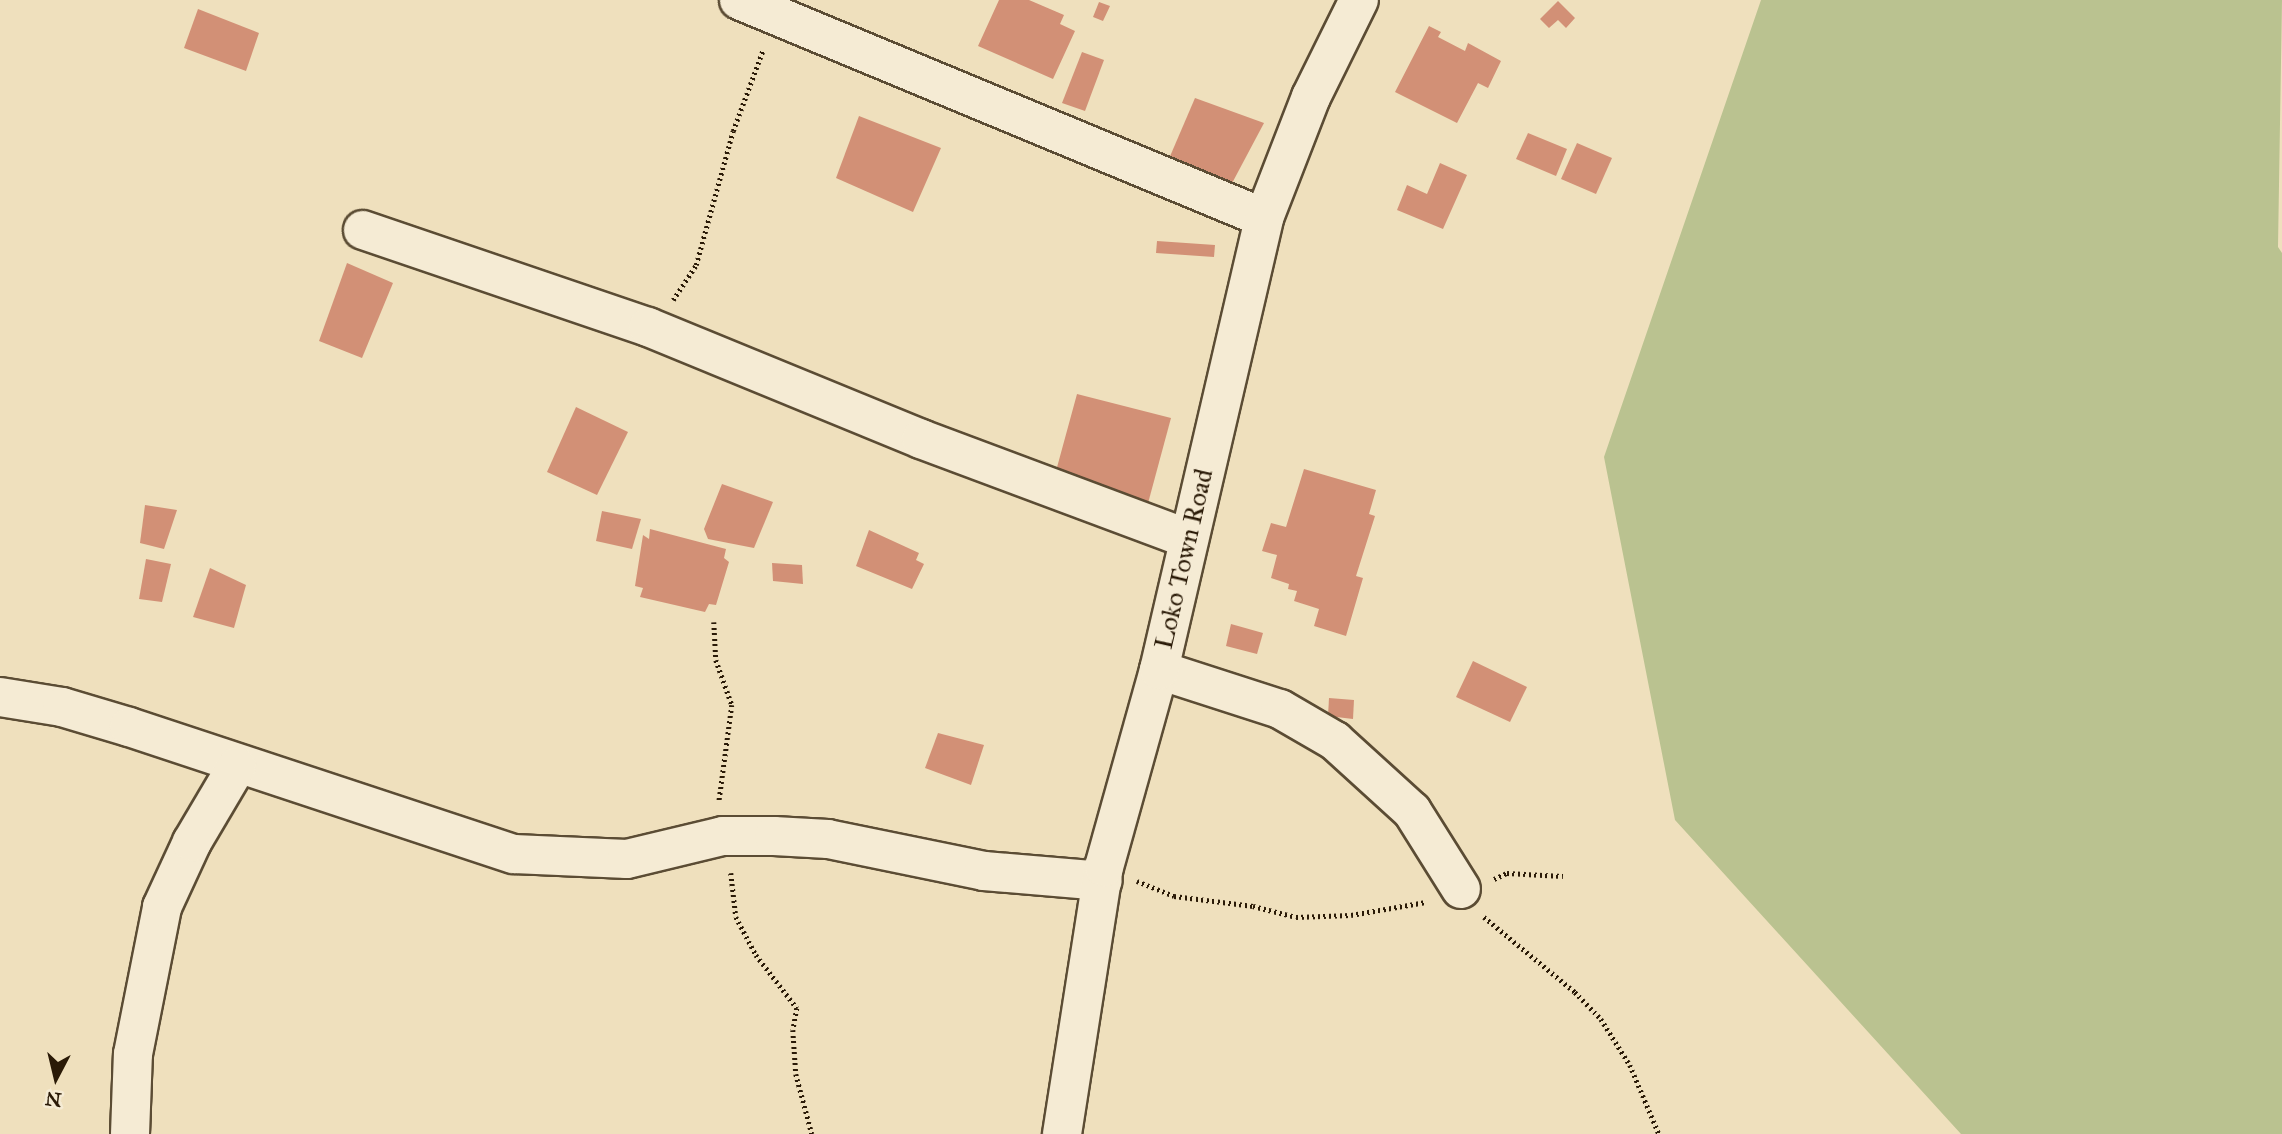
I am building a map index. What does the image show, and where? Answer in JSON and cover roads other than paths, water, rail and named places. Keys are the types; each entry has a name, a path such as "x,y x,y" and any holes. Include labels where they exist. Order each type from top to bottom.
{"street":[{"path":"739,0 1264,218"},
{"name":"Loko Town Road","path":"1062,1134 1103,874 1159,670 1264,218 1311,97 1359,0"},
{"path":"363,230 648,327 920,439 1189,539"},
{"path":"1159,670 1269,705 1335,741 1412,811 1461,889"},
{"path":"0,697 75,711 237,766 514,854 627,859 723,836 828,839 984,871 1103,874"},
{"path":"130,1134 133,1054 162,907 192,842 237,766"}]}
